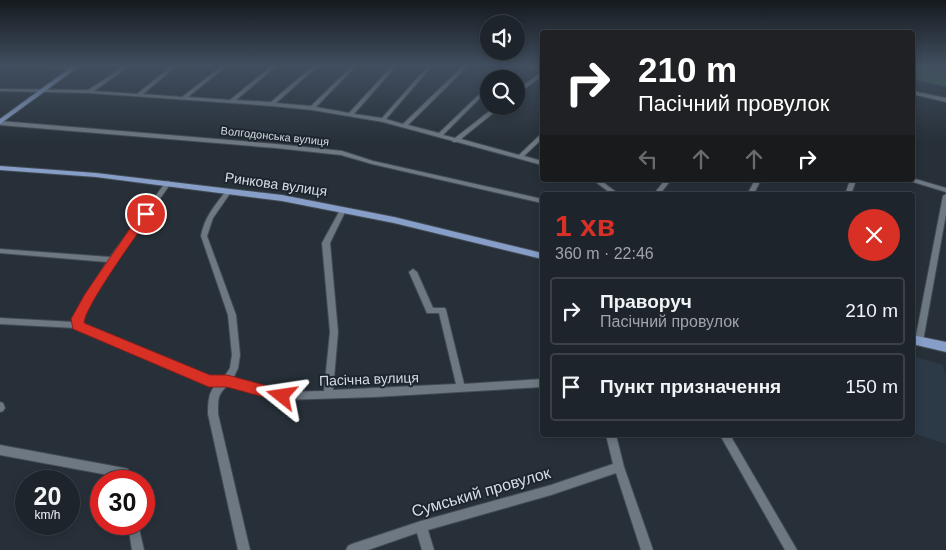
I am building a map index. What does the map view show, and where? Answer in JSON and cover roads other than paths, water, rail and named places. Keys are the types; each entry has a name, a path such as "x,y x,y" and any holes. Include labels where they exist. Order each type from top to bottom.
{"main road":[{"path":"0,123 41,92"},
{"name":"Ринкова вулиця","path":"0,168 168,183 282,198 343,210 540,256"},
{"path":"916,340 946,348"}],"street":[{"path":"14,91 90,92 312,108 383,120 540,162"},
{"path":"137,96 144,91"},
{"path":"182,98 192,91"},
{"path":"232,101 245,91"},
{"path":"272,104 287,91"},
{"path":"312,108 330,91"},
{"path":"350,115 372,91"},
{"path":"383,120 409,91"},
{"path":"404,126 440,91"},
{"path":"915,93 946,100"},
{"path":"439,136 480,95"},
{"path":"455,141 488,115"},
{"name":"Волгодонська вулиця","path":"0,123 342,153 372,162 540,200"},
{"path":"520,157 540,138"},
{"path":"915,181 946,190"},
{"path":"599,182 613,192"},
{"path":"658,192 666,182"},
{"path":"78,326 80,312 168,183"},
{"path":"228,192 211,216 205,228 204,236 232,315 236,354 234,368 227,381 216,390 213,414 244,550"},
{"path":"916,340 946,196"},
{"path":"328,394 334,332 326,242 343,210"},
{"path":"0,251 114,260"},
{"path":"413,272 430,311 442,310 461,388"},
{"name":"Пасічна вулиця","path":"0,321 78,326 209,381 227,381 282,396 540,383"},
{"path":"612,437 619,467 647,550"},
{"path":"726,437 791,550"},
{"path":"0,450 108,470"},
{"name":"Сумський провулок","path":"352,550 421,526 551,490 619,467"},
{"path":"421,526 428,550"},
{"path":"135,535 138,550"}]}
